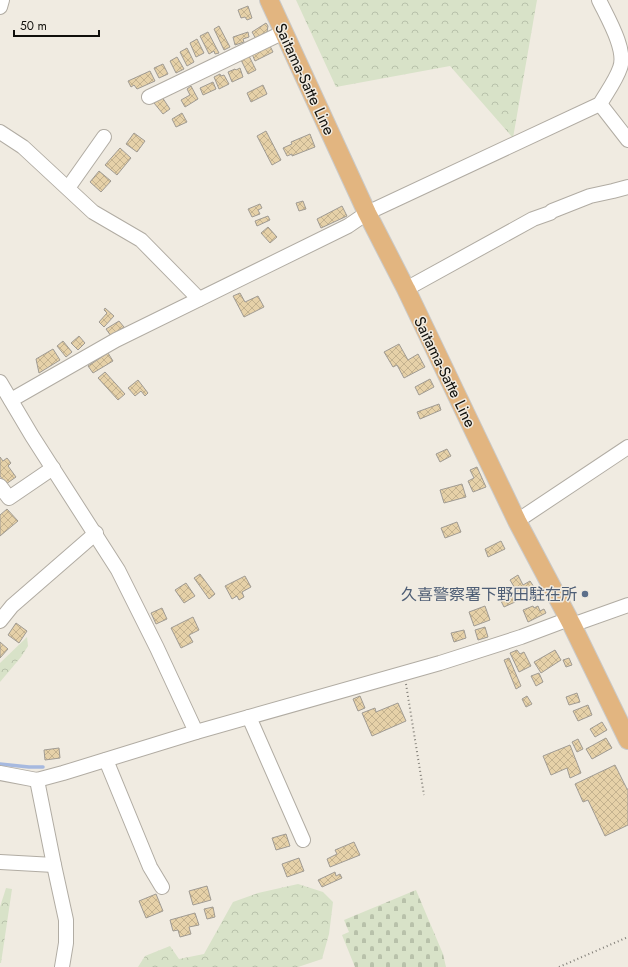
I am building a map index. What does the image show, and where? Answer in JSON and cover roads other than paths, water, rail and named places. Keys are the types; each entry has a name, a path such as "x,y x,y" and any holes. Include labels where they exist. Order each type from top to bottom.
{"main road":[{"name":"Saitama-Satte Line","path":"269,0 367,213 406,289 517,521 570,622 628,740"}],"street":[{"path":"0,7 2,0"},
{"path":"11,400 116,340 348,226 367,213 600,104 625,58 599,0"},
{"path":"149,97 284,32"},
{"path":"600,104 628,140"},
{"path":"0,132 23,147 94,212 140,240 199,299"},
{"path":"68,188 104,137"},
{"path":"406,289 533,219 590,196 628,187"},
{"path":"0,382 32,436 96,533 122,577 196,732"},
{"path":"517,521 628,447"},
{"path":"0,486 9,498 53,468"},
{"path":"0,620 12,606 96,533"},
{"path":"0,773 37,780 196,732 440,663 628,605"},
{"path":"250,717 303,840"},
{"path":"106,760 150,867 162,887"},
{"path":"37,780 66,920 66,943 62,967"},
{"path":"0,862 54,865"}],"waterway":[{"path":"0,764 43,767"}],"place":[{"name":"久喜警察署下野田駐在所","path":"585,594"}]}
